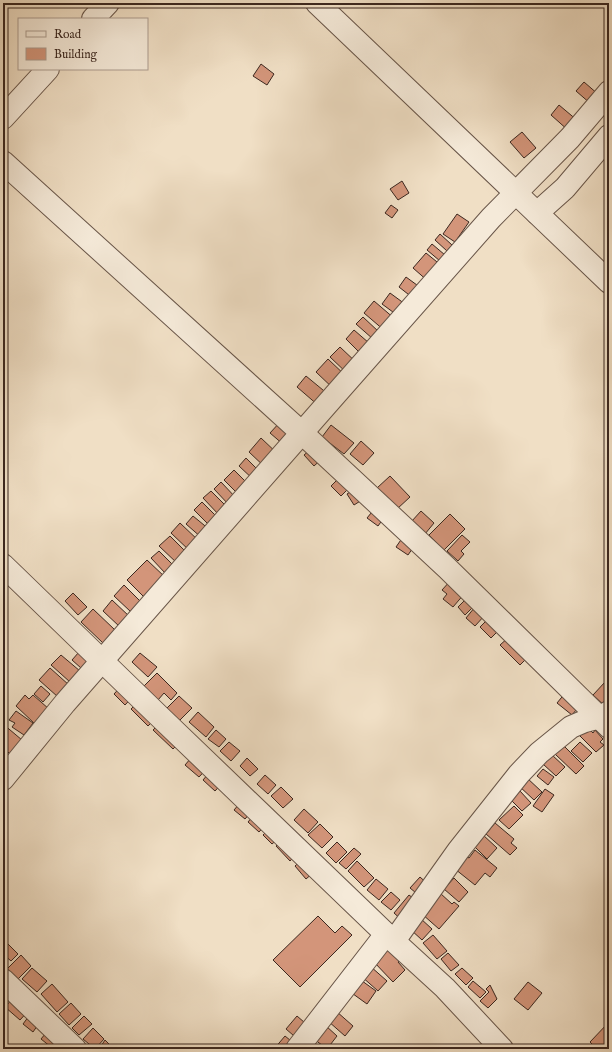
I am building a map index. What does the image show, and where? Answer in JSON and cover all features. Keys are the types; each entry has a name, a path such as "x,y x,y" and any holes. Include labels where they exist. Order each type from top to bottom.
{"street":[{"path":"94,18 108,3"},
{"path":"317,3 609,282"},
{"path":"3,118 47,70"},
{"path":"3,779 102,660 486,224 570,138 609,92"},
{"path":"537,213 565,188 609,136"},
{"path":"3,162 302,433 447,568 567,687 606,719"},
{"path":"3,565 427,971 461,1004 502,1049"},
{"path":"297,1049 390,937 519,774 539,753 571,727 586,721 606,719"},
{"path":"3,980 75,1049"}],"building":[{"path":"261,64 274,74 267,85 253,76"},
{"path":"584,82 599,95 591,104 576,91"},
{"path":"559,105 578,121 569,131 551,115"},
{"path":"522,132 536,148 524,158 510,142"},
{"path":"402,181 409,193 398,200 390,189"},
{"path":"391,205 398,210 392,218 385,213"},
{"path":"457,214 469,222 455,242 443,234"},
{"path":"440,234 452,245 447,251 435,240"},
{"path":"432,244 445,255 440,261 427,250"},
{"path":"426,253 442,266 429,282 413,268"},
{"path":"406,277 421,288 413,298 399,287"},
{"path":"390,293 405,304 397,315 382,304"},
{"path":"374,301 395,319 385,331 364,313"},
{"path":"363,317 379,332 373,339 356,324"},
{"path":"354,330 369,343 360,353 346,339"},
{"path":"340,347 359,365 349,375 330,357"},
{"path":"328,359 348,378 336,391 316,372"},
{"path":"306,376 329,395 319,406 297,387"},
{"path":"281,421 294,432 284,445 270,433"},
{"path":"331,425 354,443 344,454 322,437"},
{"path":"261,438 280,456 267,469 249,452"},
{"path":"361,441 374,453 363,465 350,454"},
{"path":"316,445 325,456 314,466 304,455"},
{"path":"246,458 262,474 255,481 239,466"},
{"path":"234,470 253,489 243,499 224,480"},
{"path":"344,473 354,483 341,496 331,486"},
{"path":"390,476 410,497 397,509 377,488"},
{"path":"221,482 237,499 230,506 214,489"},
{"path":"358,487 365,498 354,505 347,494"},
{"path":"211,491 228,508 220,516 203,498"},
{"path":"202,502 219,519 211,527 194,510"},
{"path":"376,507 386,515 378,526 367,518"},
{"path":"421,511 434,523 425,534 411,522"},
{"path":"450,514 465,529 444,550 429,535"},
{"path":"193,516 210,530 202,538 186,524"},
{"path":"180,523 200,542 191,552 171,533"},
{"path":"405,534 417,542 408,555 396,547"},
{"path":"462,535 470,542 461,551 464,554 458,561 447,551"},
{"path":"170,536 188,554 178,564 159,546"},
{"path":"159,551 174,566 166,574 151,558"},
{"path":"147,560 166,578 145,598 127,580"},
{"path":"451,580 465,593 453,607 443,599 447,594 442,590"},
{"path":"124,585 141,602 131,612 114,596"},
{"path":"73,593 87,607 78,615 65,601"},
{"path":"467,598 475,605 465,615 458,607"},
{"path":"112,600 130,617 120,627 103,611"},
{"path":"475,607 485,615 475,626 466,618"},
{"path":"93,609 115,630 103,643 81,622"},
{"path":"489,618 500,629 491,638 480,627"},
{"path":"509,637 528,657 520,665 500,645"},
{"path":"79,652 88,660 81,668 72,660"},
{"path":"140,653 157,667 148,677 132,662"},
{"path":"61,655 80,671 70,682 51,665"},
{"path":"50,668 69,685 58,697 39,680"},
{"path":"157,673 177,693 171,700 164,693 158,700 144,686"},
{"path":"126,681 137,692 125,705 114,694"},
{"path":"605,682 609,685 609,704 606,707 593,695"},
{"path":"41,686 50,694 43,702 34,694"},
{"path":"566,692 581,704 572,715 557,703"},
{"path":"25,695 29,699 33,695 49,709 35,724 16,706"},
{"path":"179,696 192,708 179,721 167,708"},
{"path":"141,699 158,716 148,726 131,709"},
{"path":"16,711 33,723 24,735 12,727 15,723 9,720"},
{"path":"198,712 214,727 206,737 189,722"},
{"path":"163,720 183,739 173,749 153,730"},
{"path":"3,724 22,740 10,754 3,747"},
{"path":"587,727 593,733 595,730 603,739 600,742 604,745 596,752 579,735"},
{"path":"216,730 226,739 219,747 208,739"},
{"path":"229,742 240,751 231,761 220,751"},
{"path":"580,742 592,753 583,762 571,751"},
{"path":"563,745 584,766 576,774 555,754"},
{"path":"197,751 212,763 199,777 185,765"},
{"path":"552,755 565,767 556,776 543,764"},
{"path":"247,758 258,769 250,776 240,766"},
{"path":"214,767 227,778 215,791 203,780"},
{"path":"543,769 554,777 548,785 537,776"},
{"path":"265,775 276,785 268,794 257,784"},
{"path":"526,777 542,792 534,800 518,785"},
{"path":"281,787 293,799 283,808 271,796"},
{"path":"545,789 554,795 542,812 533,806"},
{"path":"520,791 531,803 522,811 511,800"},
{"path":"246,796 257,805 245,819 234,810"},
{"path":"514,806 523,815 509,829 499,820"},
{"path":"304,809 318,822 308,833 294,820"},
{"path":"258,810 270,820 259,832 248,822"},
{"path":"495,823 514,839 511,843 517,848 510,855 486,834"},
{"path":"320,824 333,837 322,848 308,835"},
{"path":"271,827 280,837 272,844 263,835"},
{"path":"482,834 497,848 487,859 472,844"},
{"path":"287,836 300,850 290,861 276,846"},
{"path":"337,842 347,852 336,863 326,853"},
{"path":"354,848 361,854 346,869 339,863"},
{"path":"475,850 497,868 490,877 485,873 475,885 455,869 466,856 469,858"},
{"path":"307,855 321,866 306,879 295,866"},
{"path":"357,861 374,878 364,887 348,871"},
{"path":"420,877 430,886 421,897 410,888"},
{"path":"454,878 468,892 459,902 444,889"},
{"path":"376,879 388,889 379,900 367,890"},
{"path":"391,892 400,900 391,910 381,902"},
{"path":"440,893 452,904 454,902 459,906 439,929 422,914"},
{"path":"409,895 418,902 403,921 394,913"},
{"path":"318,916 335,933 342,926 352,935 300,987 273,960"},
{"path":"420,918 432,929 422,940 410,929"},
{"path":"433,935 447,951 437,959 423,943"},
{"path":"8,944 18,954 11,961 3,954 3,950"},
{"path":"390,944 403,957 398,962 405,970 393,982 373,961"},
{"path":"448,953 459,965 451,971 441,959"},
{"path":"21,955 31,966 18,979 7,969"},
{"path":"370,966 387,981 378,991 361,976"},
{"path":"32,968 47,981 37,992 22,979"},
{"path":"462,968 473,978 466,985 455,974"},
{"path":"358,978 376,991 367,1004 349,991"},
{"path":"473,981 486,992 480,998 468,987"},
{"path":"528,982 542,993 528,1010 514,999"},
{"path":"52,984 68,1002 57,1012 41,994"},
{"path":"490,985 497,999 488,1008 480,1001 489,992 486,989"},
{"path":"15,996 30,1009 20,1020 5,1007"},
{"path":"71,1003 81,1014 69,1025 59,1014"},
{"path":"336,1011 353,1026 345,1036 328,1021"},
{"path":"32,1012 42,1019 33,1032 23,1024"},
{"path":"84,1016 92,1024 79,1035 72,1028"},
{"path":"297,1016 312,1029 301,1042 286,1029"},
{"path":"609,1022 609,1049 597,1049 590,1042"},
{"path":"325,1025 337,1036 327,1049 314,1039"},
{"path":"50,1028 60,1036 51,1047 41,1039"},
{"path":"93,1028 104,1039 95,1049 83,1039"},
{"path":"285,1036 296,1045 292,1049 274,1049"},
{"path":"105,1040 109,1044 107,1047 109,1049 99,1049"},
{"path":"312,1042 321,1049 306,1049"}]}
